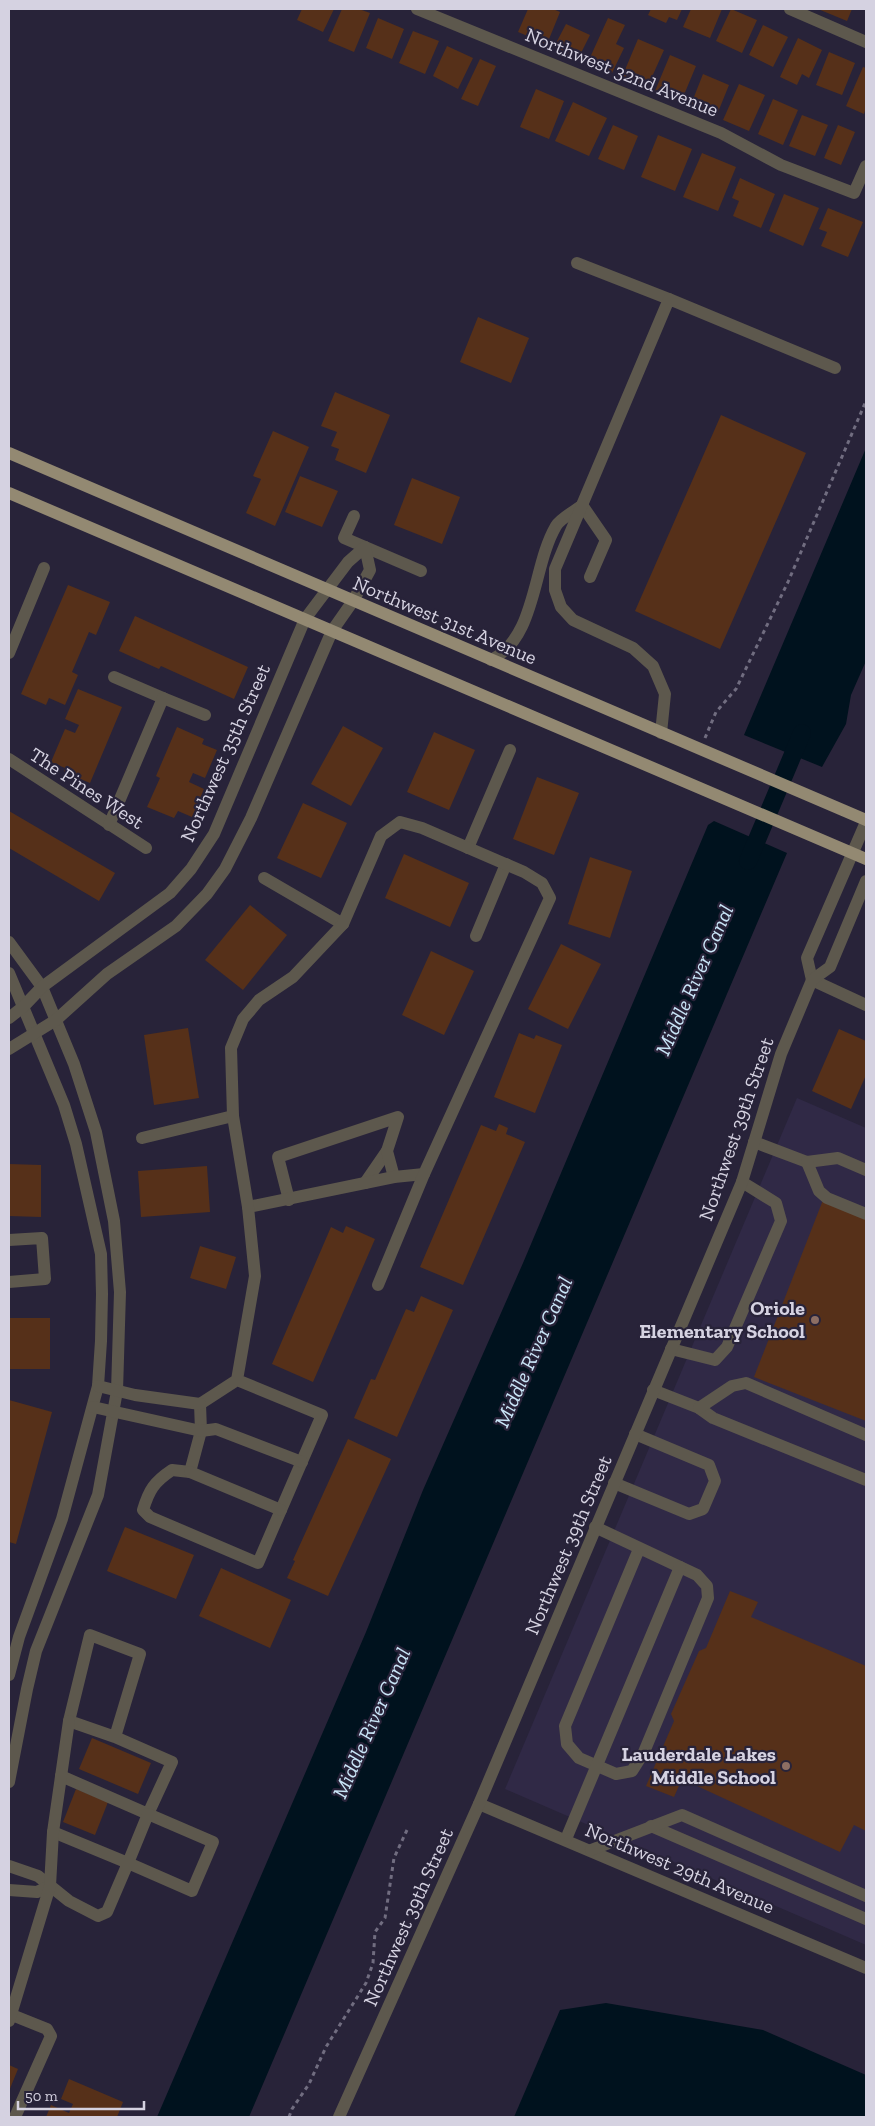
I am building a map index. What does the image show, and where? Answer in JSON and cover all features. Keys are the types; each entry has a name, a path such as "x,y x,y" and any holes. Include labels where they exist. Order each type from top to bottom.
{"main road":[{"name":"Northwest 31st Avenue","path":"9,453 866,821"},
{"path":"9,493 866,859"}],"street":[{"name":"Northwest 32nd Avenue","path":"417,9 446,14 721,133 781,166 854,192 866,166"},
{"path":"790,9 866,42"},
{"path":"577,263 835,368"},
{"path":"661,733 664,694 654,666 633,648 573,620 561,607 555,590 555,569 669,299"},
{"path":"582,505 606,540 590,577"},
{"path":"491,660 506,651 520,634 543,558 557,524 582,505"},
{"path":"354,516 344,538 421,572"},
{"path":"9,1049 56,1020 107,974 176,926 226,869 251,818 332,631 353,601 370,570 365,547"},
{"name":"Northwest 35th Street","path":"9,1018 23,1007 42,987 170,893 191,869 214,834 305,619 348,562 365,547"},
{"path":"9,653 44,568"},
{"path":"114,677 205,716"},
{"path":"109,825 163,698"},
{"path":"468,848 510,750"},
{"name":"The Pines West","path":"9,759 146,848"},
{"path":"866,821 807,958 812,980 866,1005"},
{"path":"98,1386 117,1391 200,1404 237,1380 255,1276 248,1207 233,1116 231,1048 243,1019 259,1000 293,977 343,924 381,836 400,822 422,828 524,872 542,883 550,898 424,1174 378,1285"},
{"path":"476,936 506,864"},
{"path":"264,878 343,924"},
{"name":"Northwest 39th Street","path":"340,2117 479,1804 742,1182 782,1054 812,980 830,967 866,881"},
{"path":"9,942 42,987 74,1064 96,1132 114,1222 120,1292 117,1391 98,1495 36,1651 9,1777"},
{"path":"9,973 67,1115 78,1152 101,1254 102,1341 98,1386 62,1519 19,1637 9,1675"},
{"path":"142,1138 233,1116"},
{"path":"289,1200 278,1157 398,1117 387,1151 365,1183"},
{"path":"754,1142 807,1162 838,1158 866,1170"},
{"path":"387,1151 394,1177"},
{"path":"807,1162 819,1191 826,1198 866,1214"},
{"path":"248,1207 394,1177 424,1174"},
{"path":"671,1349 715,1360 727,1348 781,1221 776,1203 742,1182"},
{"path":"9,1240 42,1238 45,1279 9,1282"},
{"path":"237,1380 322,1415 302,1462 258,1563 150,1516 143,1510 156,1481 172,1470 190,1472 281,1510"},
{"path":"699,1408 732,1386 746,1383 866,1435"},
{"path":"654,1390 699,1408 713,1418 866,1480"},
{"path":"190,1472 201,1431 200,1404"},
{"path":"92,1407 201,1431 216,1429 302,1462"},
{"path":"614,1483 688,1514 703,1509 715,1481 709,1464 635,1434"},
{"path":"595,1527 697,1575 707,1586 708,1598 644,1752 632,1771 616,1774 579,1758 567,1744 565,1726 639,1549"},
{"path":"566,1839 680,1568"},
{"path":"16,2117 50,2036 47,2029 10,2018 50,1886 53,1832 69,1721 90,1635 140,1654 114,1737"},
{"path":"9,1866 38,1876 69,1901 98,1916 107,1912 172,1762 114,1737 69,1721"},
{"path":"53,1832 192,1891 213,1842 61,1776"},
{"name":"Northwest 29th Avenue","path":"479,1804 566,1839 866,1968"},
{"path":"591,1850 682,1815 866,1896"},
{"path":"651,1826 866,1919"},
{"path":"9,1890 37,1892 50,1886"}],"path":[{"path":"700,749 716,712 736,688 788,582 866,401"},
{"path":"289,2117 292,2109 309,2084 326,2046 366,1982 373,1963 375,1932 384,1918 394,1858 407,1830"}],"shaded area":[{"path":"797,1098 866,1128 866,1945 505,1789"}],"water":[{"path":"866,448 866,661 851,695 846,724 822,767 744,735"},
{"path":"714,821 787,853 249,2117 157,2117 366,1632 423,1490 523,1263 708,825"},
{"path":"606,2003 763,2030 866,2075 866,2117 514,2117 560,2010"}],"building":[{"path":"302,9 334,9 323,32 297,20"},
{"path":"342,9 359,9 370,13 354,52 328,41"},
{"path":"528,9 553,9 560,12 547,44 518,32"},
{"path":"651,9 682,9 677,20 669,17 666,23 648,15"},
{"path":"691,9 722,9 710,38 683,27"},
{"path":"731,9 757,20 742,53 716,41"},
{"path":"818,9 852,9 847,21"},
{"path":"378,18 404,29 392,59 366,48"},
{"path":"608,18 625,25 616,44 624,48 612,73 588,62"},
{"path":"566,24 590,35 578,59 554,47"},
{"path":"763,25 788,37 773,67 749,55"},
{"path":"413,31 439,41 425,74 399,63"},
{"path":"798,38 822,50 809,78 802,74 797,85 780,77"},
{"path":"638,39 664,50 647,88 622,77"},
{"path":"447,46 473,58 458,89 433,76"},
{"path":"829,52 855,63 842,95 816,85"},
{"path":"670,55 696,66 681,102 655,91"},
{"path":"480,59 496,66 478,106 461,99"},
{"path":"863,67 866,68 866,107 864,114 846,106"},
{"path":"703,74 729,85 716,117 690,107"},
{"path":"739,84 765,95 749,131 723,120"},
{"path":"536,89 564,101 549,139 520,127"},
{"path":"773,99 798,110 783,145 758,134"},
{"path":"573,102 607,118 589,156 555,141"},
{"path":"802,115 828,125 815,156 789,146"},
{"path":"613,125 638,136 624,170 598,159"},
{"path":"838,125 855,132 841,165 824,158"},
{"path":"658,135 692,149 675,191 641,177"},
{"path":"702,153 736,167 718,211 683,197"},
{"path":"740,178 775,194 761,228 733,216 739,201 732,198"},
{"path":"784,194 819,208 803,246 769,231"},
{"path":"828,208 863,222 848,257 821,246 827,232 819,229"},
{"path":"478,317 529,338 511,383 460,362"},
{"path":"335,392 390,415 366,473 335,460 339,449 331,446 337,432 321,426"},
{"path":"721,415 806,453 720,649 635,611"},
{"path":"273,431 309,447 275,526 246,513 261,479 253,476"},
{"path":"300,476 338,491 322,527 285,512"},
{"path":"412,478 460,497 442,544 394,525"},
{"path":"68,585 110,602 96,635 89,632 72,672 78,675 65,705 49,698 46,705 21,694"},
{"path":"135,616 248,667 234,699 161,666 159,669 119,651"},
{"path":"78,689 122,707 90,783 64,772 65,768 51,762 65,729 75,733 79,725 65,719"},
{"path":"343,726 383,748 351,806 311,784"},
{"path":"177,727 204,739 202,744 217,750 205,778 193,773 189,782 204,789 192,817 178,811 174,818 147,807 160,778 156,776"},
{"path":"434,732 475,750 449,810 407,792"},
{"path":"537,777 579,793 554,855 513,839"},
{"path":"303,803 347,823 321,878 277,858"},
{"path":"9,811 115,873 99,901 9,848"},
{"path":"404,854 469,883 450,927 385,898"},
{"path":"590,857 632,871 610,938 568,924"},
{"path":"250,905 287,935 243,990 205,960"},
{"path":"561,944 601,964 568,1029 528,1009"},
{"path":"431,951 474,971 444,1035 402,1015"},
{"path":"188,1028 199,1098 154,1105 144,1035"},
{"path":"839,1029 866,1041 866,1075 851,1109 812,1091"},
{"path":"519,1033 534,1039 536,1035 562,1045 535,1113 494,1097"},
{"path":"499,1124 508,1128 506,1134 525,1142 463,1285 420,1267 481,1125 496,1131"},
{"path":"9,1164 41,1165 41,1217 9,1216"},
{"path":"207,1166 210,1212 141,1217 138,1171"},
{"name":"Oriole Elementary School","path":"823,1200 866,1217 866,1421 754,1377"},
{"path":"346,1226 375,1239 313,1382 272,1364 331,1227 343,1233"},
{"path":"200,1246 236,1257 226,1289 190,1278"},
{"path":"421,1296 453,1310 397,1437 354,1418 371,1379 375,1380 406,1309 414,1312"},
{"path":"9,1318 50,1318 50,1369 9,1369"},
{"path":"9,1400 52,1412 16,1544 9,1542"},
{"path":"348,1439 391,1459 328,1596 287,1578 295,1561 293,1560"},
{"path":"125,1527 194,1555 176,1599 107,1571"},
{"path":"221,1568 291,1600 270,1648 199,1616"},
{"name":"Lauderdale Lakes Middle School","path":"730,1591 758,1602 751,1617 866,1666 866,1831 854,1825 840,1852 682,1779 674,1797 646,1786 674,1721 671,1714 699,1651 706,1648"},
{"path":"92,1738 151,1763 138,1794 79,1769"},
{"path":"76,1789 108,1802 95,1835 63,1822"},
{"path":"9,2065 18,2069 9,2091"},
{"path":"69,2079 123,2102 117,2117 46,2117 51,2105 69,2113 73,2104 61,2099"}],"waterway":[{"name":"Middle River Canal","path":"748,861 802,733"}],"place":[{"name":"Oriole Elementary School","path":"815,1320"},
{"name":"Lauderdale Lakes Middle School","path":"786,1766"}]}
